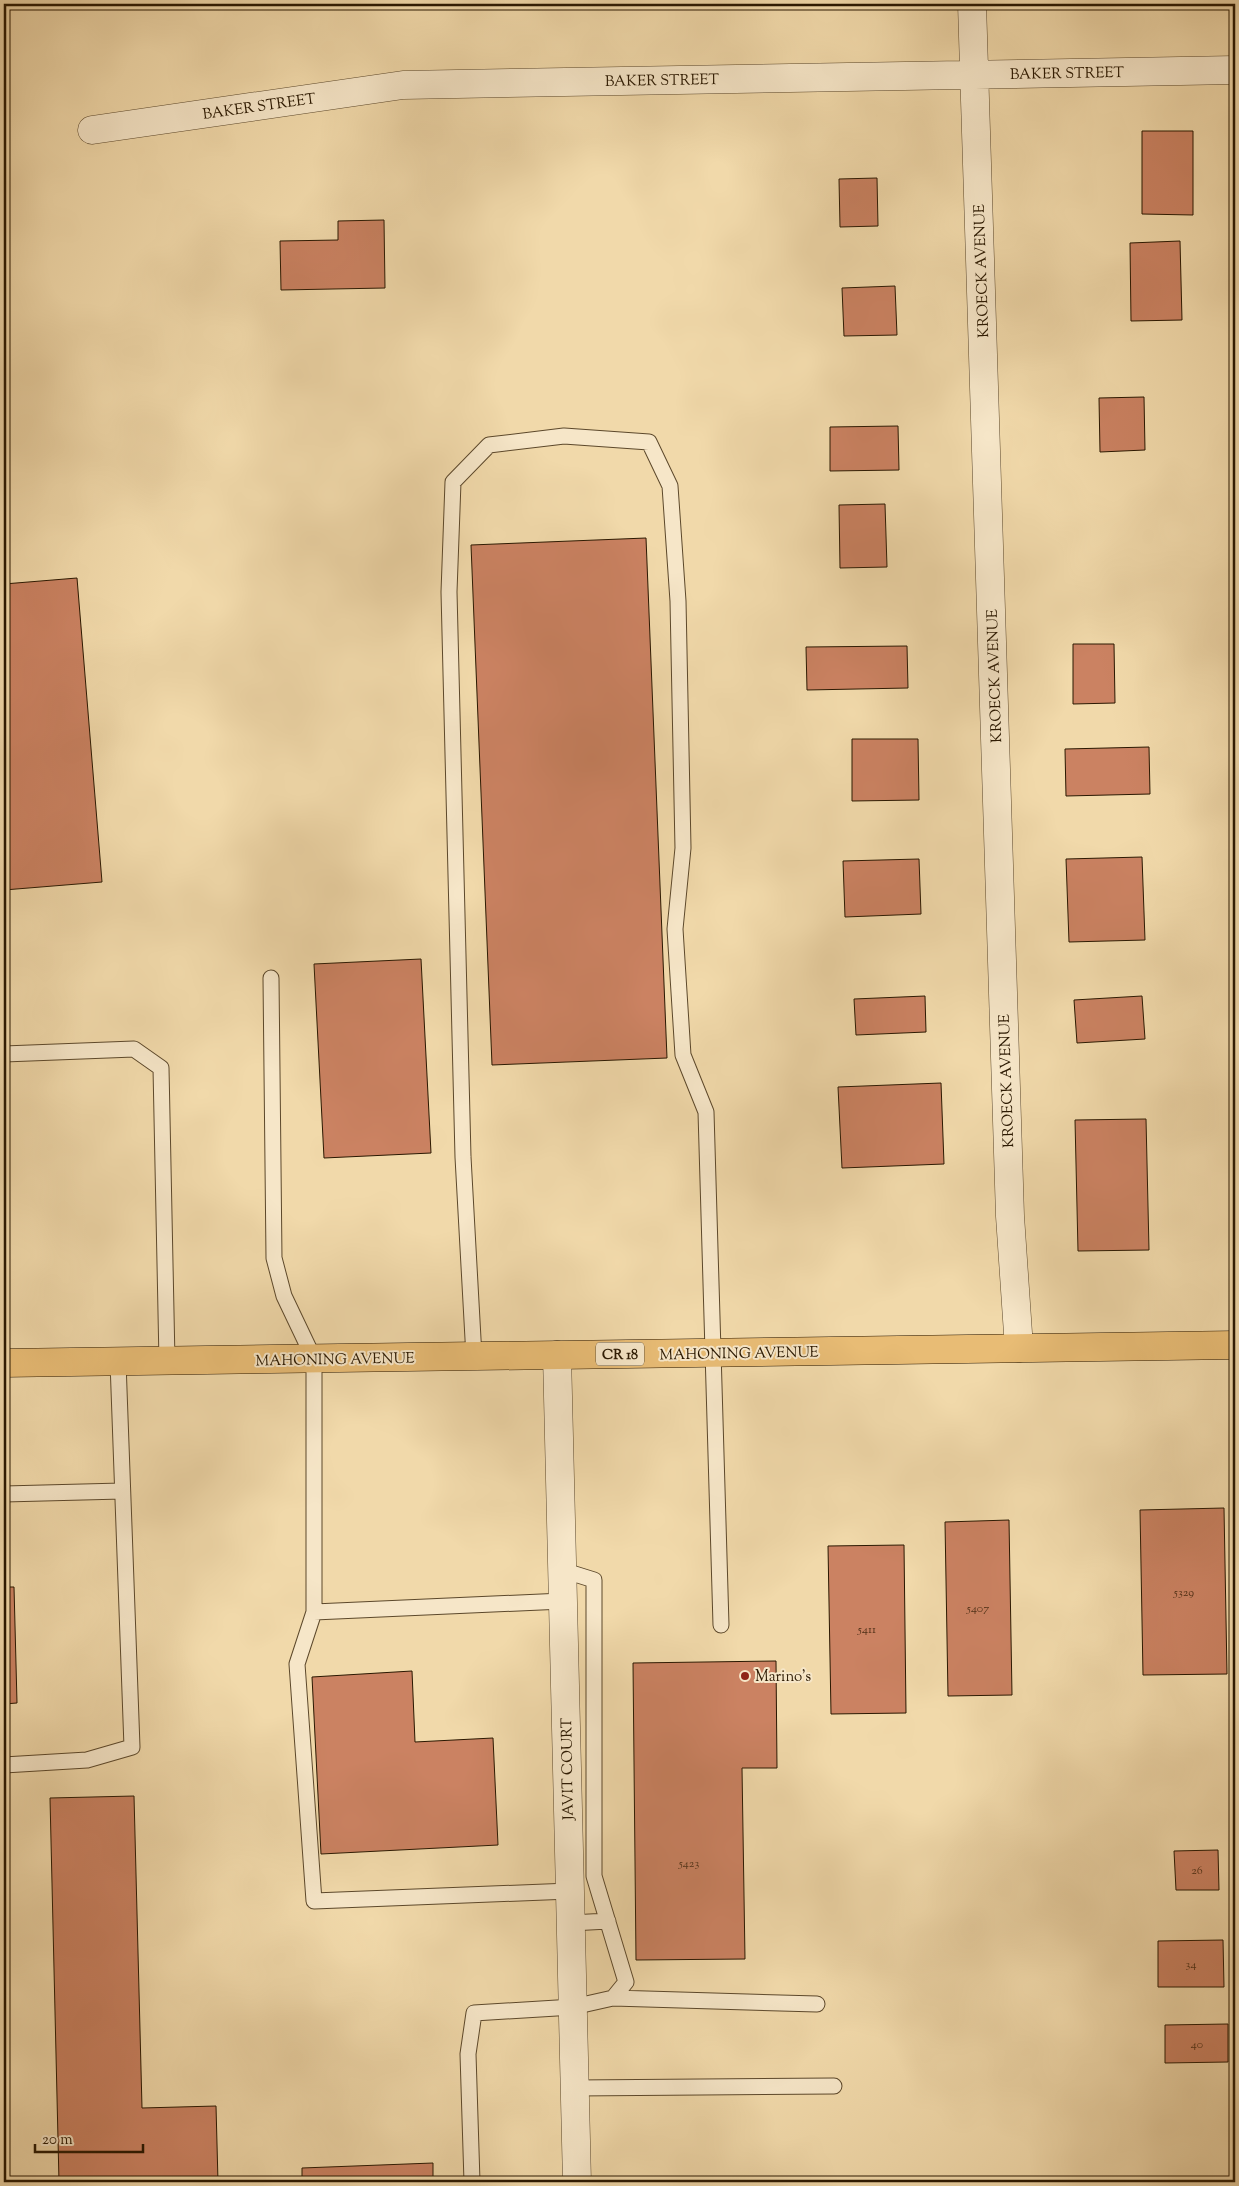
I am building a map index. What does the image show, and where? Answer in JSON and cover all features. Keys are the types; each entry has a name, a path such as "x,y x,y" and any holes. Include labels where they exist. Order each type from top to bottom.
{"main road":[{"name":"MAHONING AVENUE","path":"4,1363 1235,1345"}],"street":[{"name":"KROECK AVENUE","path":"972,4 1010,1206 1019,1348"},
{"name":"BAKER STREET","path":"92,130 402,85 1235,70"},
{"name":"JAVIT COURT","path":"556,1355 577,2182"}],"lane":[{"path":"474,1357 463,1157 449,592 453,482 489,445 564,436 649,442 670,486 678,601 683,848 675,929 683,1055 706,1112 720,1625"},
{"path":"272,978 274,1258 284,1296 314,1359 314,1612 296,1664 314,1901 570,1891"},
{"path":"4,1054 134,1049 162,1068 168,1361"},
{"path":"4,1765 87,1760 132,1748 118,1362"},
{"path":"4,1494 122,1491"},
{"path":"562,1570 594,1580 593,1638 596,1807 594,1876 626,1982 613,1998"},
{"path":"314,1612 563,1601"},
{"path":"571,1923 608,1921"},
{"path":"472,2182 468,2054 474,2013 573,2007 613,1998 817,2004"},
{"path":"575,2088 834,2086"}],"building":[{"path":"1142,131 1193,131 1193,215 1142,214"},
{"path":"877,178 878,226 840,227 839,179"},
{"path":"384,220 385,288 281,290 280,241 338,240 338,221"},
{"path":"1180,241 1182,320 1131,321 1130,243"},
{"path":"895,286 897,335 844,336 842,288"},
{"path":"1144,397 1145,450 1100,452 1099,398"},
{"path":"898,426 899,470 830,471 830,427"},
{"path":"885,504 887,567 840,568 839,505"},
{"path":"646,538 667,1058 492,1065 471,545"},
{"path":"77,578 102,882 4,890 4,584"},
{"path":"1073,644 1114,644 1115,703 1073,704"},
{"path":"907,646 908,688 807,690 806,647"},
{"path":"852,739 918,739 919,800 852,801"},
{"path":"1149,747 1150,794 1066,796 1065,749"},
{"path":"1142,857 1145,940 1069,942 1066,859"},
{"path":"919,859 921,914 845,917 843,861"},
{"path":"421,959 431,1153 324,1158 314,964"},
{"path":"925,996 926,1032 856,1035 854,999"},
{"path":"1142,996 1145,1039 1077,1043 1074,1000"},
{"path":"941,1083 944,1164 842,1168 838,1087"},
{"path":"1146,1119 1149,1250 1078,1251 1075,1120"},
{"path":"1224,1508 1227,1674 1143,1675 1140,1510"},
{"path":"1009,1520 1012,1695 948,1696 945,1522"},
{"path":"904,1545 906,1713 831,1714 828,1546"},
{"path":"4,1587 14,1587 17,1703 4,1704"},
{"path":"776,1661 777,1768 742,1768 745,1959 636,1960 633,1663"},
{"path":"412,1671 415,1742 493,1738 498,1845 321,1854 312,1677"},
{"path":"134,1796 142,2108 216,2106 218,2182 59,2182 50,1798"},
{"path":"1218,1850 1219,1890 1176,1890 1174,1851"},
{"path":"1223,1940 1224,1987 1158,1987 1158,1941"},
{"path":"1228,2024 1228,2062 1165,2063 1165,2025"},
{"path":"433,2163 433,2182 302,2182 302,2168"}],"place":[{"name":"Marino's","path":"745,1676"}]}
